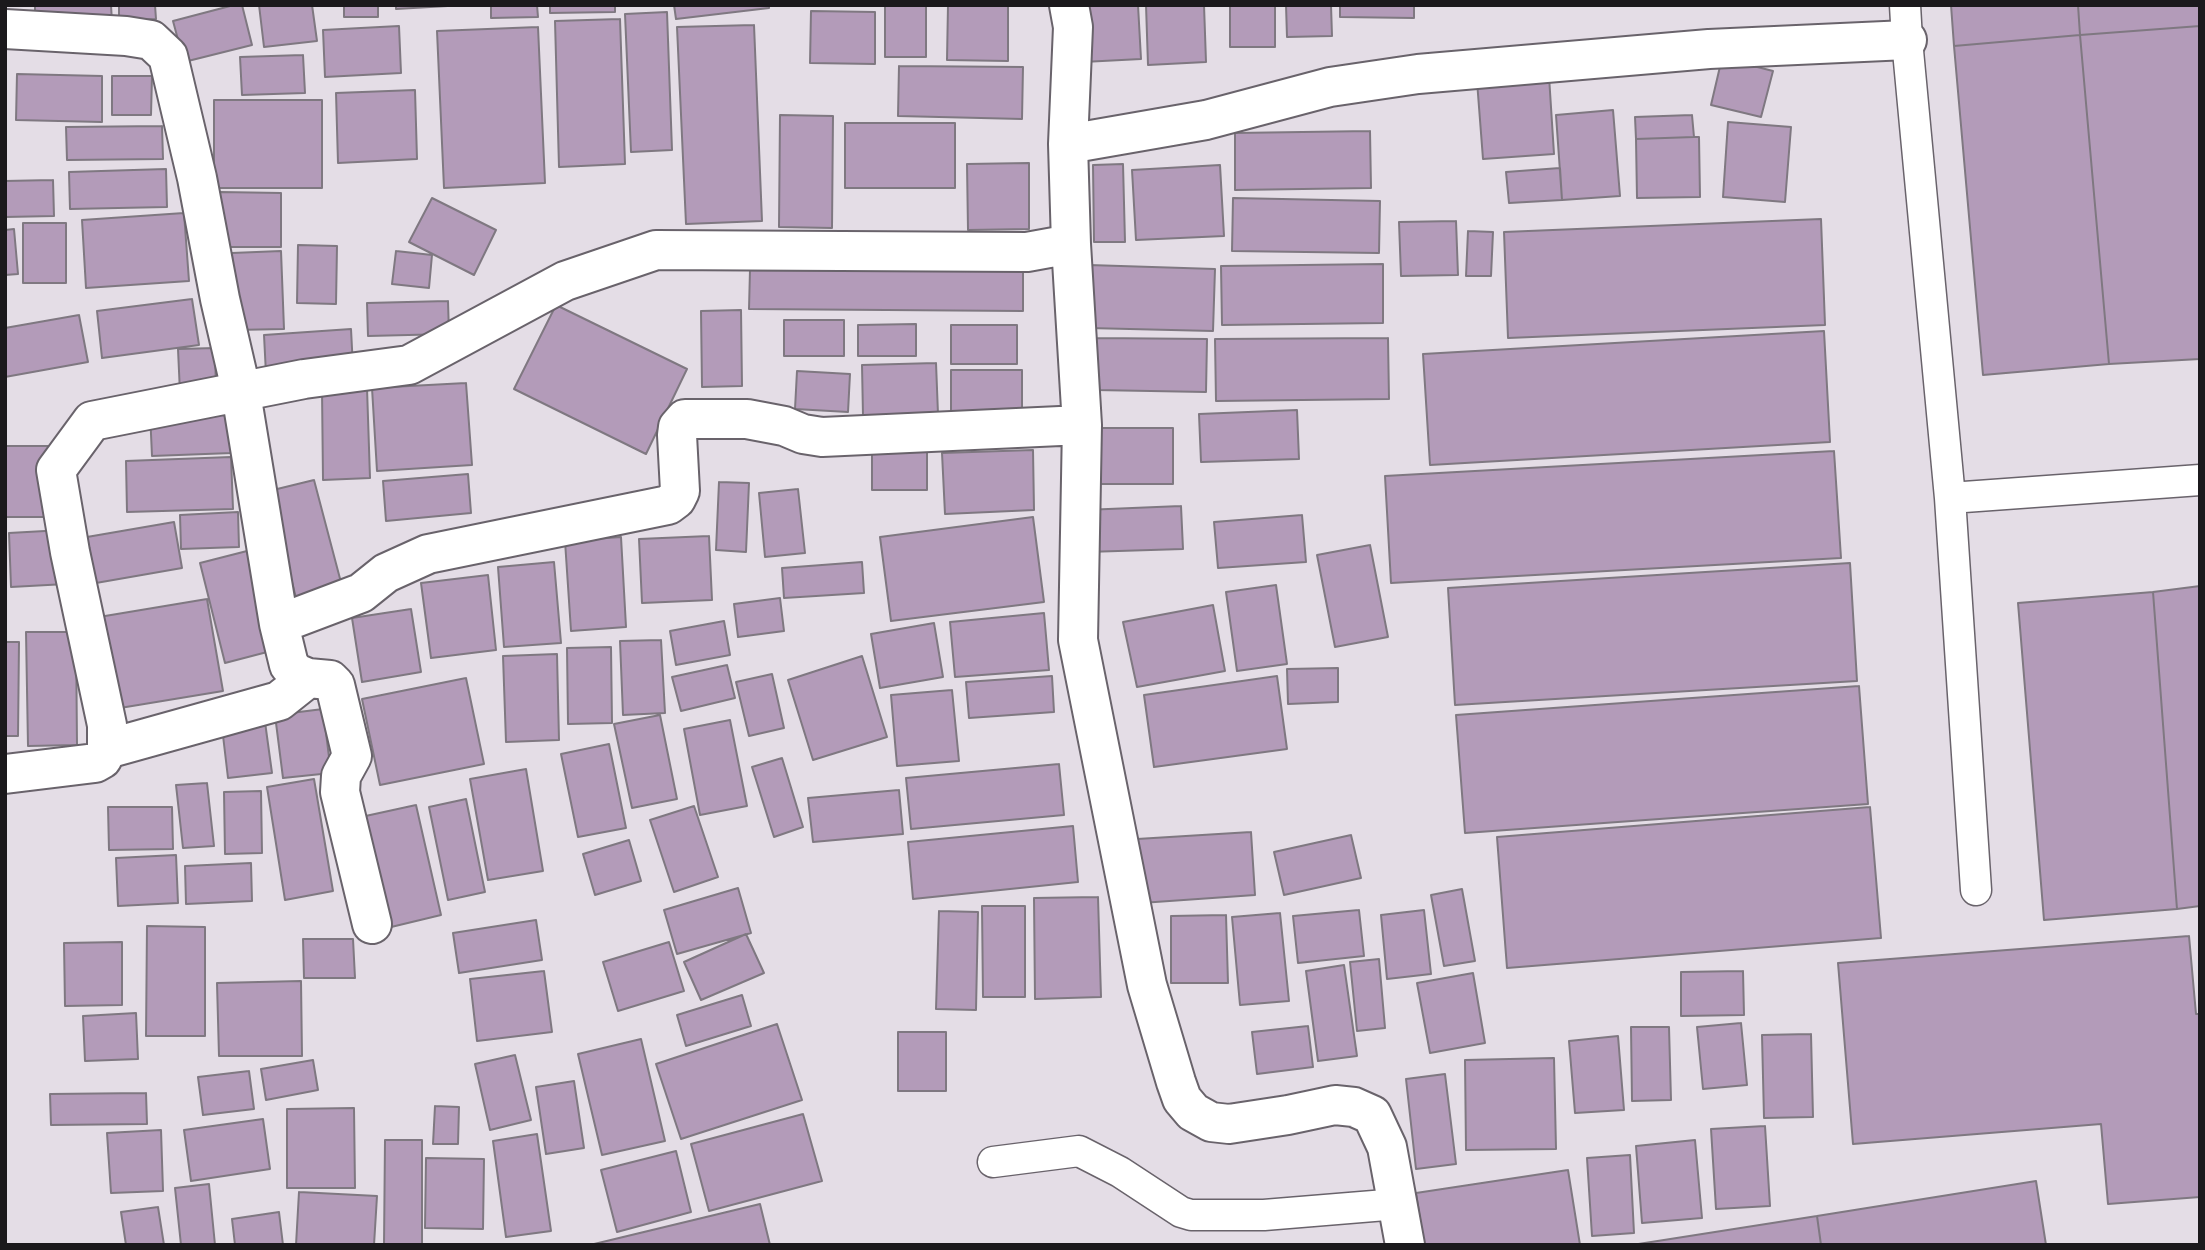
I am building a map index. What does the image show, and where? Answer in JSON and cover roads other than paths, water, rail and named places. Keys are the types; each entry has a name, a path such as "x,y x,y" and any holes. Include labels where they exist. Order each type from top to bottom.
{"street":[{"path":"1069,5 1073,27 1068,144 1071,244 1082,425 1078,640 1147,985 1182,1099 1193,1112 1211,1122 1229,1124 1335,1105 1354,1107 1372,1115 1387,1147 1405,1245"},
{"path":"1068,144 1206,120 1330,87 1418,74 1709,49 1906,23"},
{"path":"5,29 126,36 150,40 168,56 197,178 219,299 240,393 279,624 289,665 296,673 308,678 330,680 335,685 352,756 341,776 340,792 372,925"},
{"path":"5,774 95,764 107,748 107,725 70,552 56,470 92,421 347,372 409,365 565,281 656,250 1027,252 1071,244"},
{"path":"279,624 361,593 387,573 428,554 668,505 676,499 680,491 677,435 678,427 685,419 747,419 822,437 1082,425"},
{"path":"107,748 278,701 308,678"}],"lane":[{"path":"1906,23 1950,498 1976,890"},
{"path":"1950,498 2200,480"},
{"path":"993,1162 1079,1151 1120,1172 1181,1212 1191,1215 1265,1215 1398,1204"}]}
